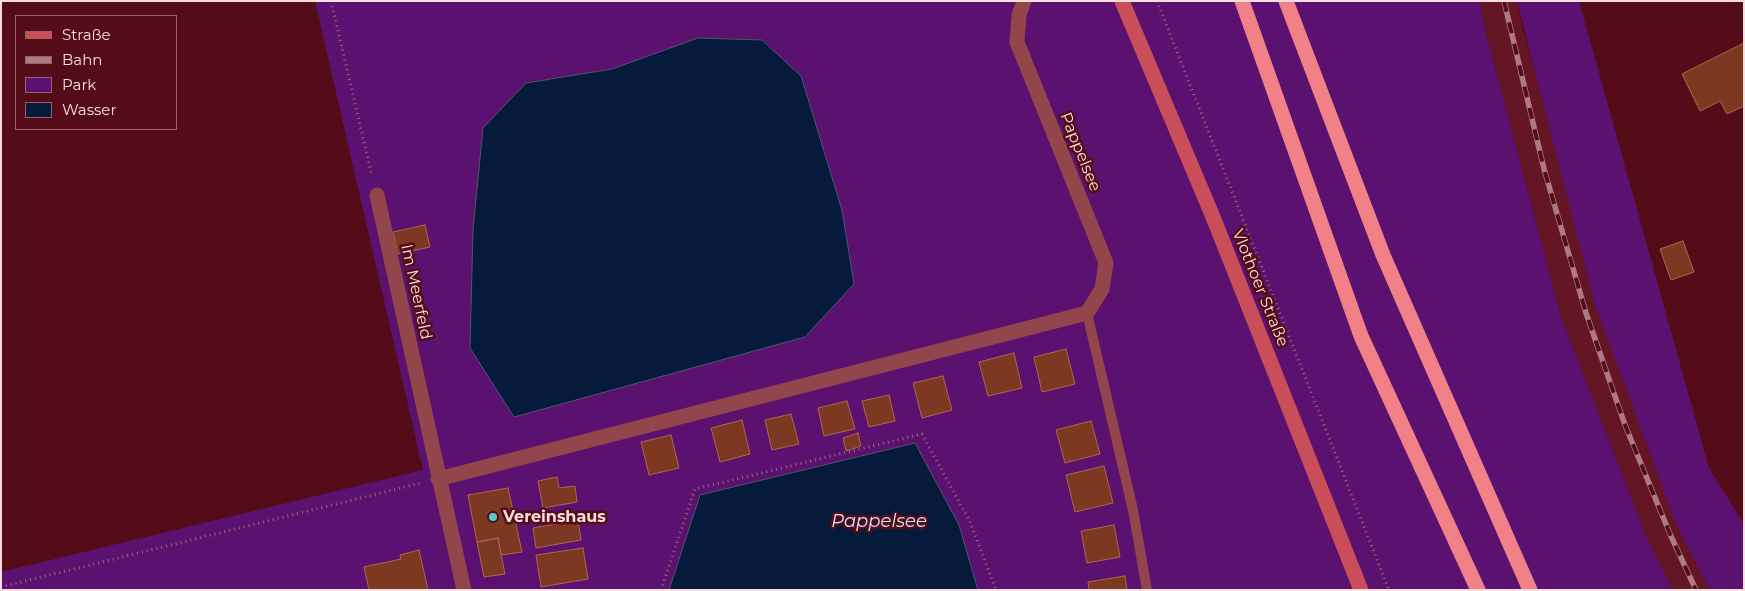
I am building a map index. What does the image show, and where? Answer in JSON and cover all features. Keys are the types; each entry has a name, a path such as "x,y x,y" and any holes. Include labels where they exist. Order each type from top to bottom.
{"highway":[{"path":"1242,1 1361,336 1478,590"},
{"path":"1286,1 1383,255 1530,590"}],"main road":[{"name":"Vlothoer Straße","path":"1122,1 1213,217 1362,590"}],"street":[{"name":"Pappelsee","path":"1024,1 1019,15 1017,42 1106,263 1102,289 1087,313"},
{"name":"Im Meerfeld","path":"376,195 464,590"},
{"path":"438,479 1087,313"}],"lane":[{"path":"1087,313 1133,510 1147,590"}],"path":[{"path":"331,1 376,195"},
{"path":"1157,1 1389,590"},
{"path":"661,590 695,488 922,434 970,522 996,590"},
{"path":"1,587 438,479"}],"shaded area":[{"path":"1479,1 1517,1 1522,28 1677,526 1710,590 1673,590 1648,541 1561,317"}],"green space":[{"path":"315,1 1479,1 1561,317 1648,541 1673,590 1,590 1,572 423,470"},
{"path":"1517,1 1579,1 1709,468 1744,524 1744,590 1710,590 1677,526 1595,305"}],"water":[{"path":"698,38 762,40 801,76 842,210 854,284 805,337 514,417 470,348 473,229 483,128 526,83 612,69"},
{"name":"Pappelsee","path":"915,443 959,525 978,590 669,590 700,495"}],"building":[{"path":"1744,43 1744,106 1727,114 1720,101 1700,111 1682,74"},
{"path":"425,225 430,247 398,254 393,232"},
{"path":"1683,241 1694,272 1671,280 1660,249"},
{"path":"1066,349 1075,384 1042,392 1034,357"},
{"path":"1014,353 1022,388 988,396 979,362"},
{"path":"943,376 952,410 922,418 913,383"},
{"path":"889,395 895,421 869,427 862,401"},
{"path":"847,401 855,429 824,436 818,408"},
{"path":"791,414 799,444 772,450 765,420"},
{"path":"742,420 750,454 720,462 711,428"},
{"path":"1091,421 1100,454 1065,463 1056,430"},
{"path":"858,433 861,446 846,451 843,438"},
{"path":"671,435 679,468 649,475 641,442"},
{"path":"1104,466 1113,503 1075,512 1066,475"},
{"path":"557,477 559,488 575,486 577,502 543,508 538,481"},
{"name":"Vereinshaus","path":"508,488 522,552 501,555 498,538 477,542 468,495"},
{"path":"578,520 581,540 536,548 533,528"},
{"path":"1114,525 1120,557 1087,563 1081,531"},
{"path":"498,538 505,574 484,577 477,542"},
{"path":"583,548 588,579 541,587 536,555"},
{"path":"419,550 428,590 369,590 364,567 401,559 400,555"},
{"path":"1125,576 1127,590 1089,590 1088,582"}],"railway":[{"path":"1504,1 1544,169 1586,313 1625,425 1670,534 1696,590"}],"place":[{"name":"Vereinshaus","path":"493,517"}]}
